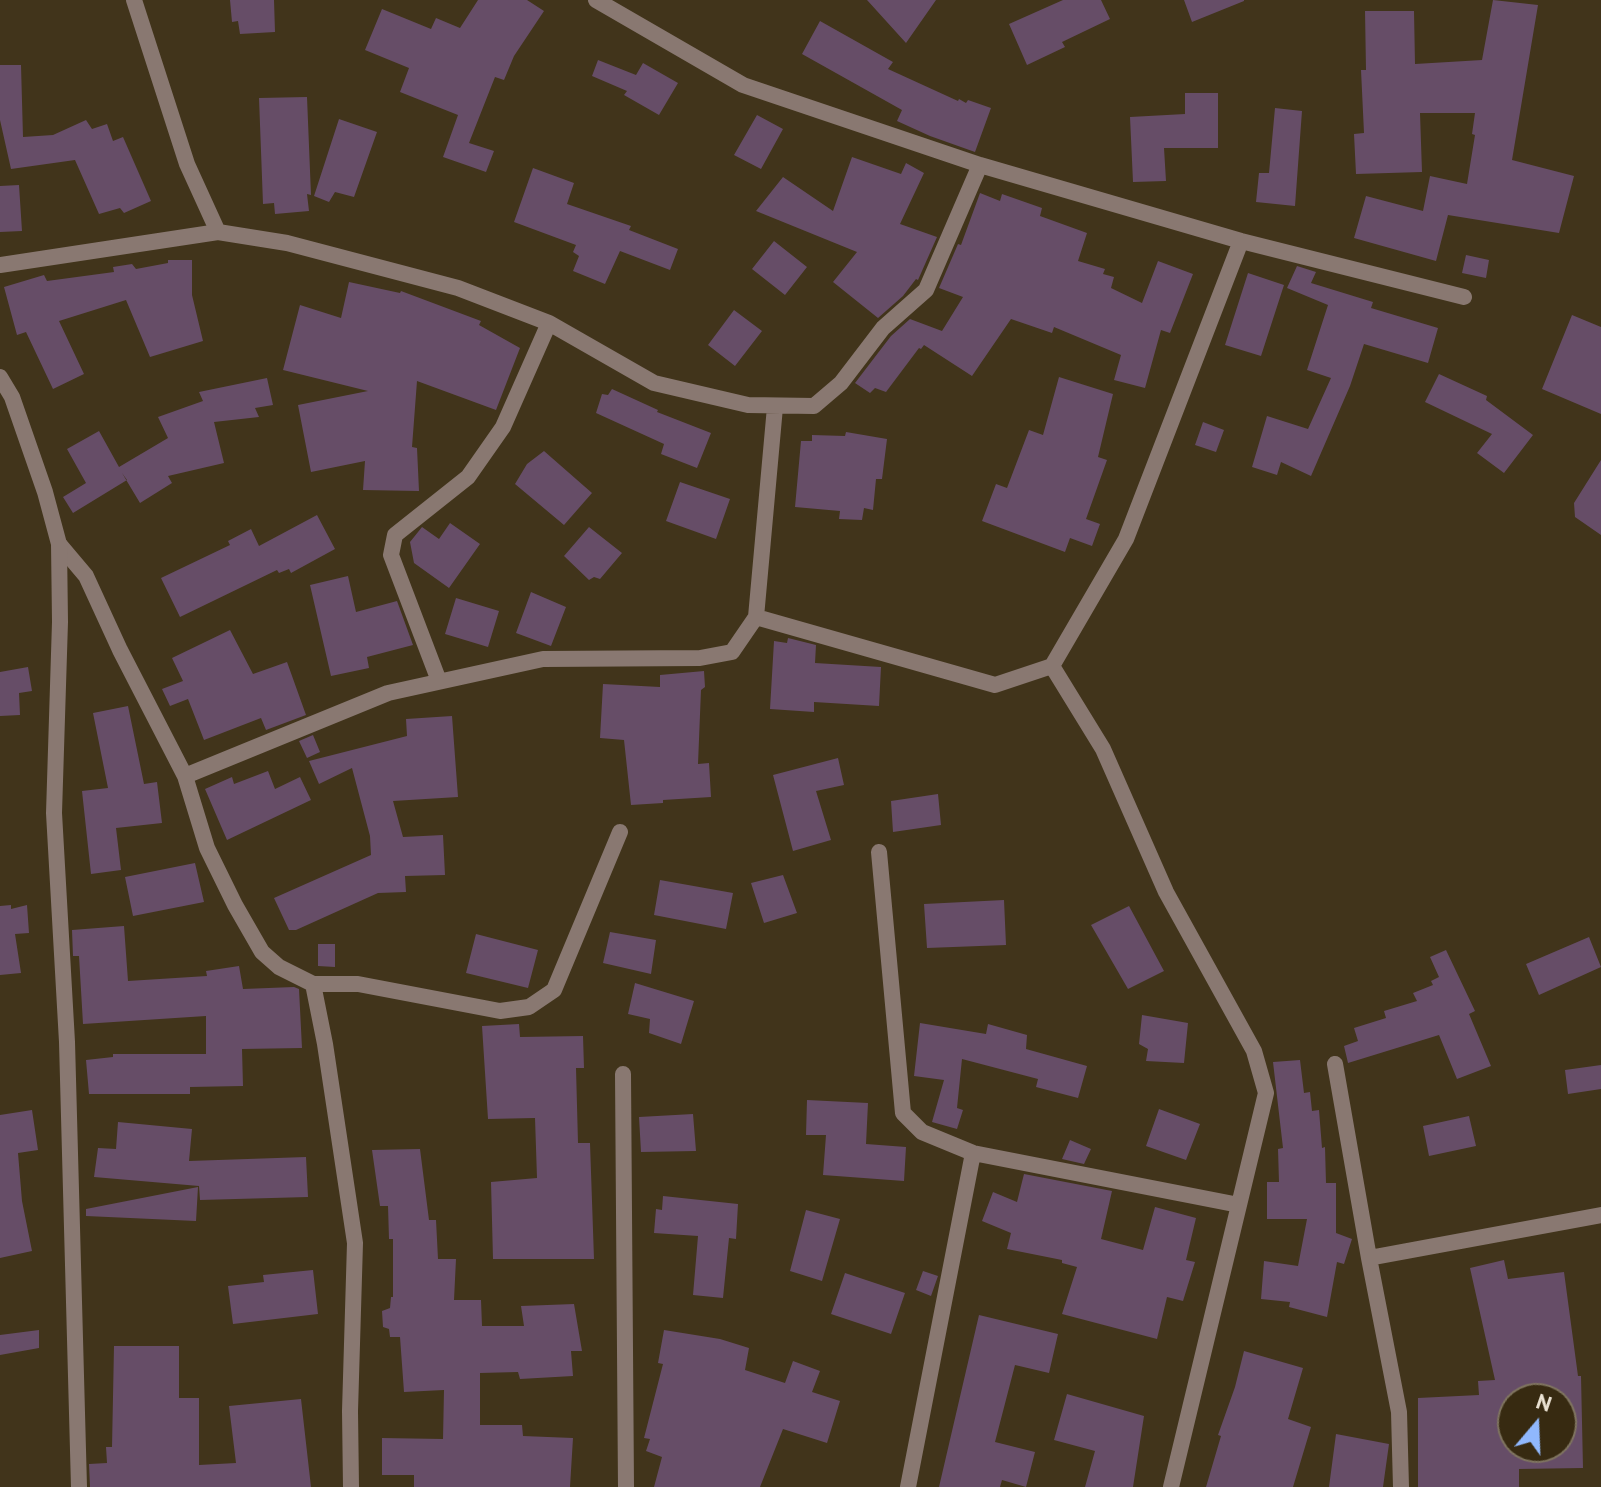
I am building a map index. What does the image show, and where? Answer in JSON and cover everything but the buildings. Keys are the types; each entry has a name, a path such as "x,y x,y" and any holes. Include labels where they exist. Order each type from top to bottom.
{"street":[{"path":"134,0 187,164 218,232"},
{"path":"596,0 743,85 980,165 1241,241 1464,297"},
{"path":"0,265 218,232 287,243 458,288 549,323 654,383 748,405 814,406 841,383 883,328 926,290 980,165"},
{"path":"756,617 995,685 1052,666 1126,539 1241,241"},
{"path":"439,681 391,555 395,535 468,477 503,427 549,323"},
{"path":"0,377 12,397 59,544 60,622 54,813 67,1042 79,1487"},
{"path":"185,776 388,693 439,681 543,659 700,658 732,652 756,617 775,407"},
{"path":"59,544 86,576 185,776 207,848 262,952 279,967 313,984 358,984 500,1011 529,1007 554,990 620,832"},
{"path":"1052,666 1103,749 1166,892 1254,1051 1266,1093 1171,1487"},
{"path":"879,852 903,1113 922,1132 973,1153 1239,1205"},
{"path":"313,984 355,1243 351,1487"},
{"path":"1335,1064 1399,1412 1401,1487"},
{"path":"623,1074 626,1487"},
{"path":"908,1487 973,1153"},
{"path":"1369,1258 1601,1215"}]}
